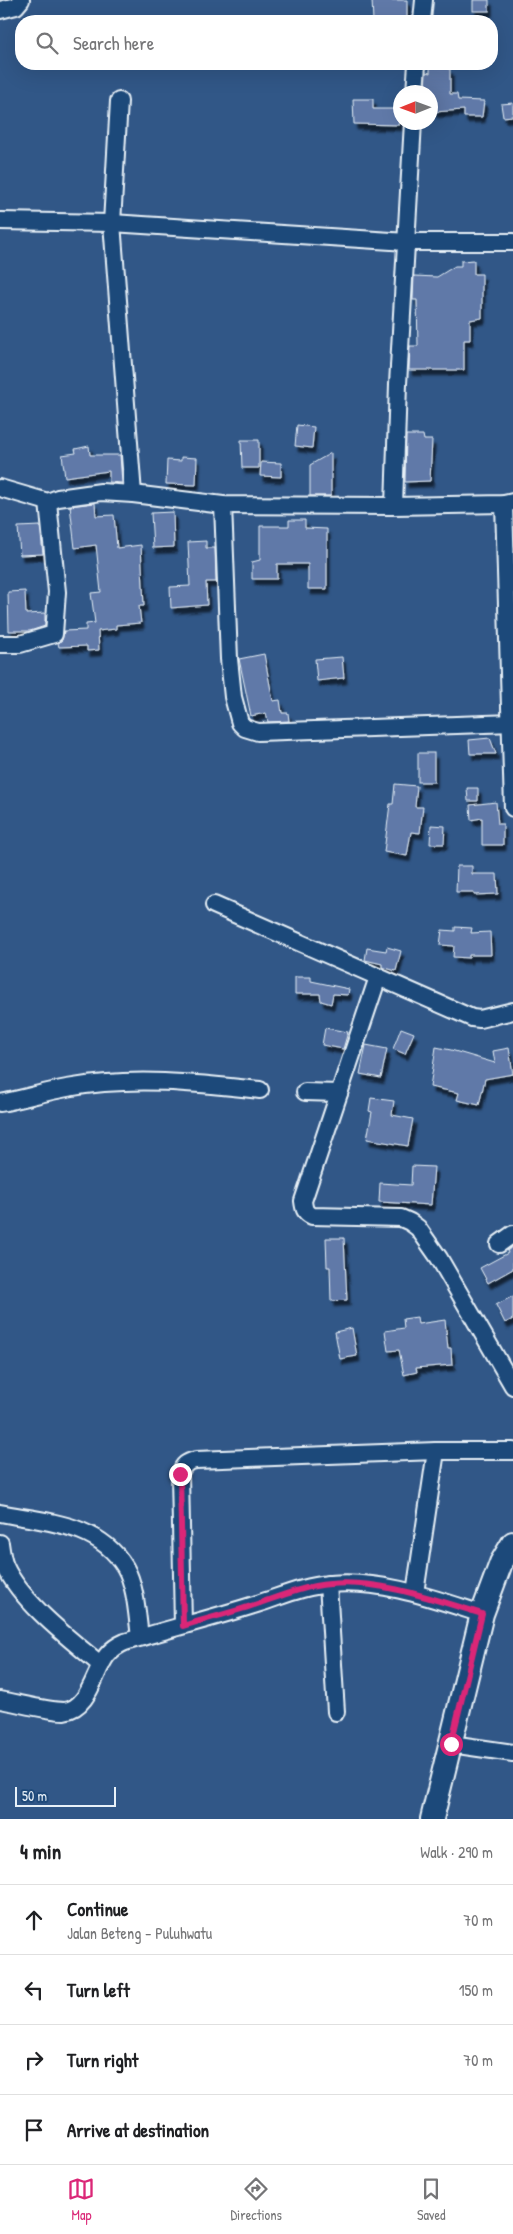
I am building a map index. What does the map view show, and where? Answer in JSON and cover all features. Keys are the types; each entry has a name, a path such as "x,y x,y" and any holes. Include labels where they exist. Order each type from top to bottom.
{"street":[{"path":"0,10 16,6 21,0"},
{"path":"423,15 424,0"},
{"path":"416,85 417,70"},
{"path":"119,101 112,223 134,494"},
{"path":"394,506 398,384 414,130"},
{"path":"0,221 112,223 407,242 513,242"},
{"path":"0,488 48,502 58,498 101,492 134,494 223,505 394,506 509,503 513,808"},
{"path":"0,644 20,644 54,634 57,592 48,502"},
{"path":"223,505 231,682 237,714 240,723 245,728 258,732 511,723"},
{"path":"214,905 472,1018 480,1019 513,1011"},
{"path":"378,977 303,1201 306,1214 327,1217 401,1218 418,1228 439,1258 513,1386"},
{"path":"0,1103 67,1088 116,1083 176,1081 260,1090"},
{"path":"305,1092 340,1093"},
{"path":"499,1244 513,1234"},
{"path":"183,1626 180,1474 186,1462 241,1458 436,1451 513,1452"},
{"path":"415,1593 436,1451"},
{"path":"0,1513 77,1528 94,1536 108,1546 125,1567 132,1587 140,1637"},
{"path":"0,1543 2,1564 20,1590 54,1626 101,1666"},
{"path":"432,1819 482,1614 501,1562 513,1543"},
{"path":"328,1584 336,1712"},
{"path":"0,1700 63,1711 69,1710 77,1707 82,1701 114,1647 140,1637 258,1604 304,1588 328,1584 357,1584 415,1593 482,1614"},
{"path":"451,1744 513,1753"}],"building":[{"path":"372,0 407,0 407,15 373,15"},
{"path":"473,0 489,0 489,11 473,11"},
{"path":"430,70 450,70 450,94 457,94 458,100 484,101 482,117 464,117 464,110 438,112 438,85 425,85 426,72 430,73"},
{"path":"353,99 373,99 373,109 393,109 393,125 354,124"},
{"path":"513,103 513,116 503,117 501,104"},
{"path":"474,260 474,274 482,274 482,318 470,320 470,340 464,340 464,370 409,370 410,346 418,346 417,300 413,300 414,276 437,277 455,266 461,266 461,261"},
{"path":"297,425 314,427 312,448 295,446"},
{"path":"406,435 423,435 424,440 432,440 430,481 405,482"},
{"path":"241,440 259,440 259,468 242,468"},
{"path":"89,446 90,455 120,455 122,483 109,482 109,471 65,477 62,455 76,453 75,449"},
{"path":"331,453 331,496 310,496 310,465"},
{"path":"181,457 197,458 196,485 166,484 167,460 181,461"},
{"path":"261,462 281,463 281,477 260,476"},
{"path":"95,503 96,516 114,515 117,548 141,545 144,606 139,606 141,623 116,625 116,629 98,631 99,650 87,651 87,646 59,647 58,643 62,640 64,631 86,630 86,624 95,623 91,593 101,592 96,545 75,548 70,506"},
{"path":"173,512 174,547 153,548 151,513"},
{"path":"289,520 305,520 305,528 327,529 327,589 308,589 308,564 277,564 277,579 252,579 252,562 260,560 260,526 289,526"},
{"path":"40,526 43,554 20,555 18,527"},
{"path":"206,541 206,548 215,548 216,582 206,582 207,605 171,608 170,587 190,586 188,542"},
{"path":"25,591 26,614 45,613 45,626 30,631 9,631 8,592"},
{"path":"264,654 273,701 280,700 282,713 288,713 289,721 268,722 266,713 251,716 239,659"},
{"path":"342,657 344,678 317,681 315,659"},
{"path":"490,738 496,754 470,754 469,740"},
{"path":"418,753 434,753 434,782 418,782"},
{"path":"395,784 417,786 415,807 423,807 420,833 411,832 407,856 384,852 390,804 393,804"},
{"path":"467,788 478,788 478,801 468,801"},
{"path":"496,802 498,824 503,824 503,845 482,845 482,818 471,820 470,805"},
{"path":"431,825 445,826 444,844 430,844"},
{"path":"457,866 472,866 472,874 497,874 498,894 474,895 474,892 456,892"},
{"path":"455,927 472,928 471,933 490,932 491,955 469,955 469,958 453,957 454,946 440,945 442,930 455,931"},
{"path":"387,947 401,951 396,971 382,967 382,964 365,960 367,948 386,951"},
{"path":"295,977 311,977 311,981 349,989 348,995 333,994 331,1004 321,1001 320,994 295,994"},
{"path":"325,1028 348,1032 343,1049 322,1045"},
{"path":"401,1028 414,1033 405,1054 393,1049"},
{"path":"366,1045 387,1049 381,1078 360,1074"},
{"path":"436,1047 495,1063 493,1051 509,1048 513,1074 485,1079 479,1105 457,1100 459,1093 430,1087"},
{"path":"371,1098 394,1101 392,1115 413,1119 408,1146 367,1139 372,1112 369,1111"},
{"path":"412,1166 434,1167 431,1205 379,1202 380,1183 411,1185"},
{"path":"326,1238 344,1238 347,1300 331,1301 330,1267 327,1267"},
{"path":"513,1246 513,1269 488,1283 480,1268 508,1253 507,1251"},
{"path":"513,1296 513,1319 505,1323 496,1305"},
{"path":"417,1317 418,1324 445,1320 448,1348 451,1348 452,1365 416,1368 417,1372 404,1375 399,1350 388,1351 385,1331 404,1328 403,1319"},
{"path":"352,1328 357,1356 340,1359 335,1332"}],"route":[{"path":"180,1474 183,1626 304,1588 332,1583 357,1584 415,1593 482,1614 451,1744"}]}
